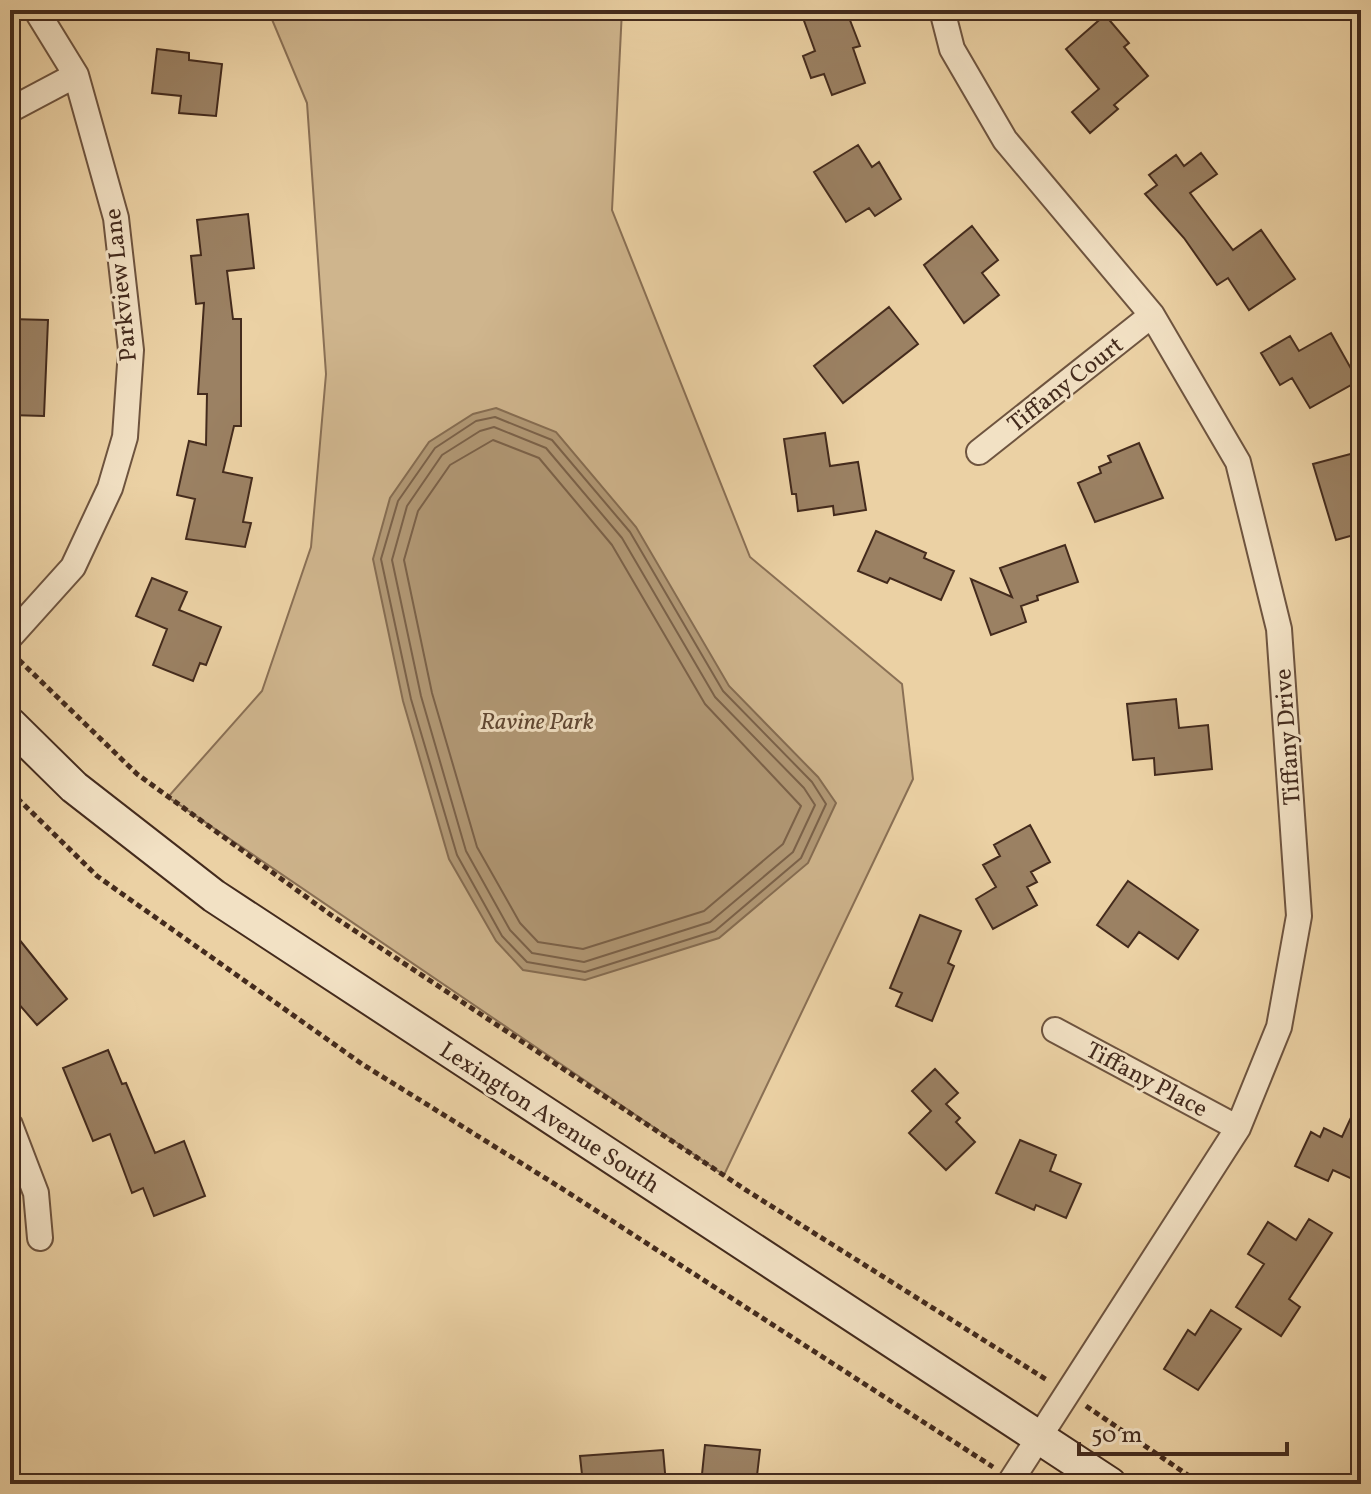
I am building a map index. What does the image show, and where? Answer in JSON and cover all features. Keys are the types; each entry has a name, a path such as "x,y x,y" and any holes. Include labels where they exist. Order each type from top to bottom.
{"street":[{"name":"Parkview Lane","path":"10,637 73,567 110,488 125,437 131,350 116,218 76,75 36,10"},
{"name":"Tiffany Drive","path":"942,10 952,49 1005,140 1152,315 1238,462 1279,629 1299,916 1279,1027 1238,1128 1010,1482"},
{"path":"10,110 76,75"},
{"name":"Tiffany Court","path":"979,452 1152,315"},
{"name":"Lexington Avenue South","path":"10,724 74,787 214,896 1110,1484"},
{"name":"Tiffany Place","path":"1055,1030 1238,1128"},
{"path":"10,1125 36,1193 40,1238"}],"path":[{"path":"10,652 137,774 331,915 749,1192 1068,1393 1201,1484"},
{"path":"10,791 97,876 362,1064 558,1186 1010,1482"}],"green space":[{"name":"Ravine Park","path":"268,10 622,10 612,210 750,557 902,684 913,779 724,1175 168,797 262,691 311,547 326,374 307,103"}],"water":[{"path":"496,408 556,432 636,527 729,686 818,777 836,803 808,863 719,938 585,980 523,970 496,941 449,859 403,701 373,559 390,498 429,442 473,414"}],"building":[{"path":"805,10 846,10 860,46 853,48 865,83 832,95 824,74 811,78 803,56 815,51 803,18 807,16"},
{"path":"1105,15 1129,43 1124,47 1148,76 1114,105 1118,109 1090,133 1072,112 1099,89 1066,49"},
{"path":"157,49 189,53 189,60 222,64 216,116 179,113 181,96 152,93"},
{"path":"858,145 872,167 879,162 901,199 875,216 869,208 846,222 814,172"},
{"path":"1201,153 1217,174 1190,193 1233,250 1261,230 1295,279 1249,310 1228,278 1217,285 1184,238 1145,194 1157,185 1149,175 1176,155 1184,166"},
{"path":"248,214 254,268 227,271 233,319 241,319 241,426 234,426 223,472 252,478 243,522 251,523 245,547 186,539 195,499 177,495 189,441 206,445 207,394 198,394 204,303 196,304 191,256 201,255 197,220"},
{"path":"972,226 998,260 982,273 999,295 964,323 924,265"},
{"path":"889,307 918,344 843,403 814,366"},
{"path":"10,319 48,320 44,416 10,415"},
{"path":"1331,333 1358,381 1310,408 1292,378 1280,385 1261,353 1290,336 1299,351"},
{"path":"825,433 830,466 858,462 866,510 834,515 833,506 798,511 796,494 792,494 784,439"},
{"path":"1139,443 1163,498 1095,522 1078,483 1101,473 1099,467 1111,462 1108,456"},
{"path":"1358,452 1361,464 1361,533 1336,540 1313,464"},
{"path":"876,531 926,553 924,558 954,571 941,600 890,578 887,583 858,571"},
{"path":"1065,545 1078,582 1037,596 1038,600 1021,606 1026,622 991,635 971,579 1012,597 1000,568"},
{"path":"152,578 187,592 179,610 221,627 206,665 200,663 193,681 153,665 167,629 136,616"},
{"path":"1176,699 1179,728 1208,725 1212,769 1155,775 1154,758 1133,760 1127,704"},
{"path":"1030,825 1050,862 1031,872 1037,882 1027,887 1037,905 993,929 976,899 996,887 983,865 1000,856 994,845"},
{"path":"1128,881 1198,930 1178,959 1139,932 1128,947 1097,925"},
{"path":"920,915 961,931 948,963 954,966 932,1021 896,1006 902,993 890,988"},
{"path":"10,928 67,999 37,1025 10,994"},
{"path":"108,1050 122,1084 126,1083 155,1153 184,1141 205,1196 154,1216 143,1188 132,1193 110,1134 93,1141 63,1068"},
{"path":"935,1069 958,1093 946,1104 960,1118 956,1122 975,1142 946,1170 909,1133 931,1111 912,1091"},
{"path":"1361,1096 1361,1183 1333,1170 1328,1181 1295,1166 1311,1132 1320,1137 1324,1128 1342,1137"},
{"path":"1020,1140 1056,1155 1050,1171 1081,1184 1066,1218 1036,1205 1034,1210 996,1193"},
{"path":"1309,1219 1332,1233 1289,1299 1300,1307 1281,1336 1236,1307 1264,1264 1248,1254 1268,1222 1296,1240"},
{"path":"1211,1310 1241,1329 1198,1390 1164,1369 1188,1330 1195,1335"},
{"path":"705,1445 760,1450 756,1484 701,1484"},
{"path":"663,1450 666,1484 583,1484 580,1456"}]}
